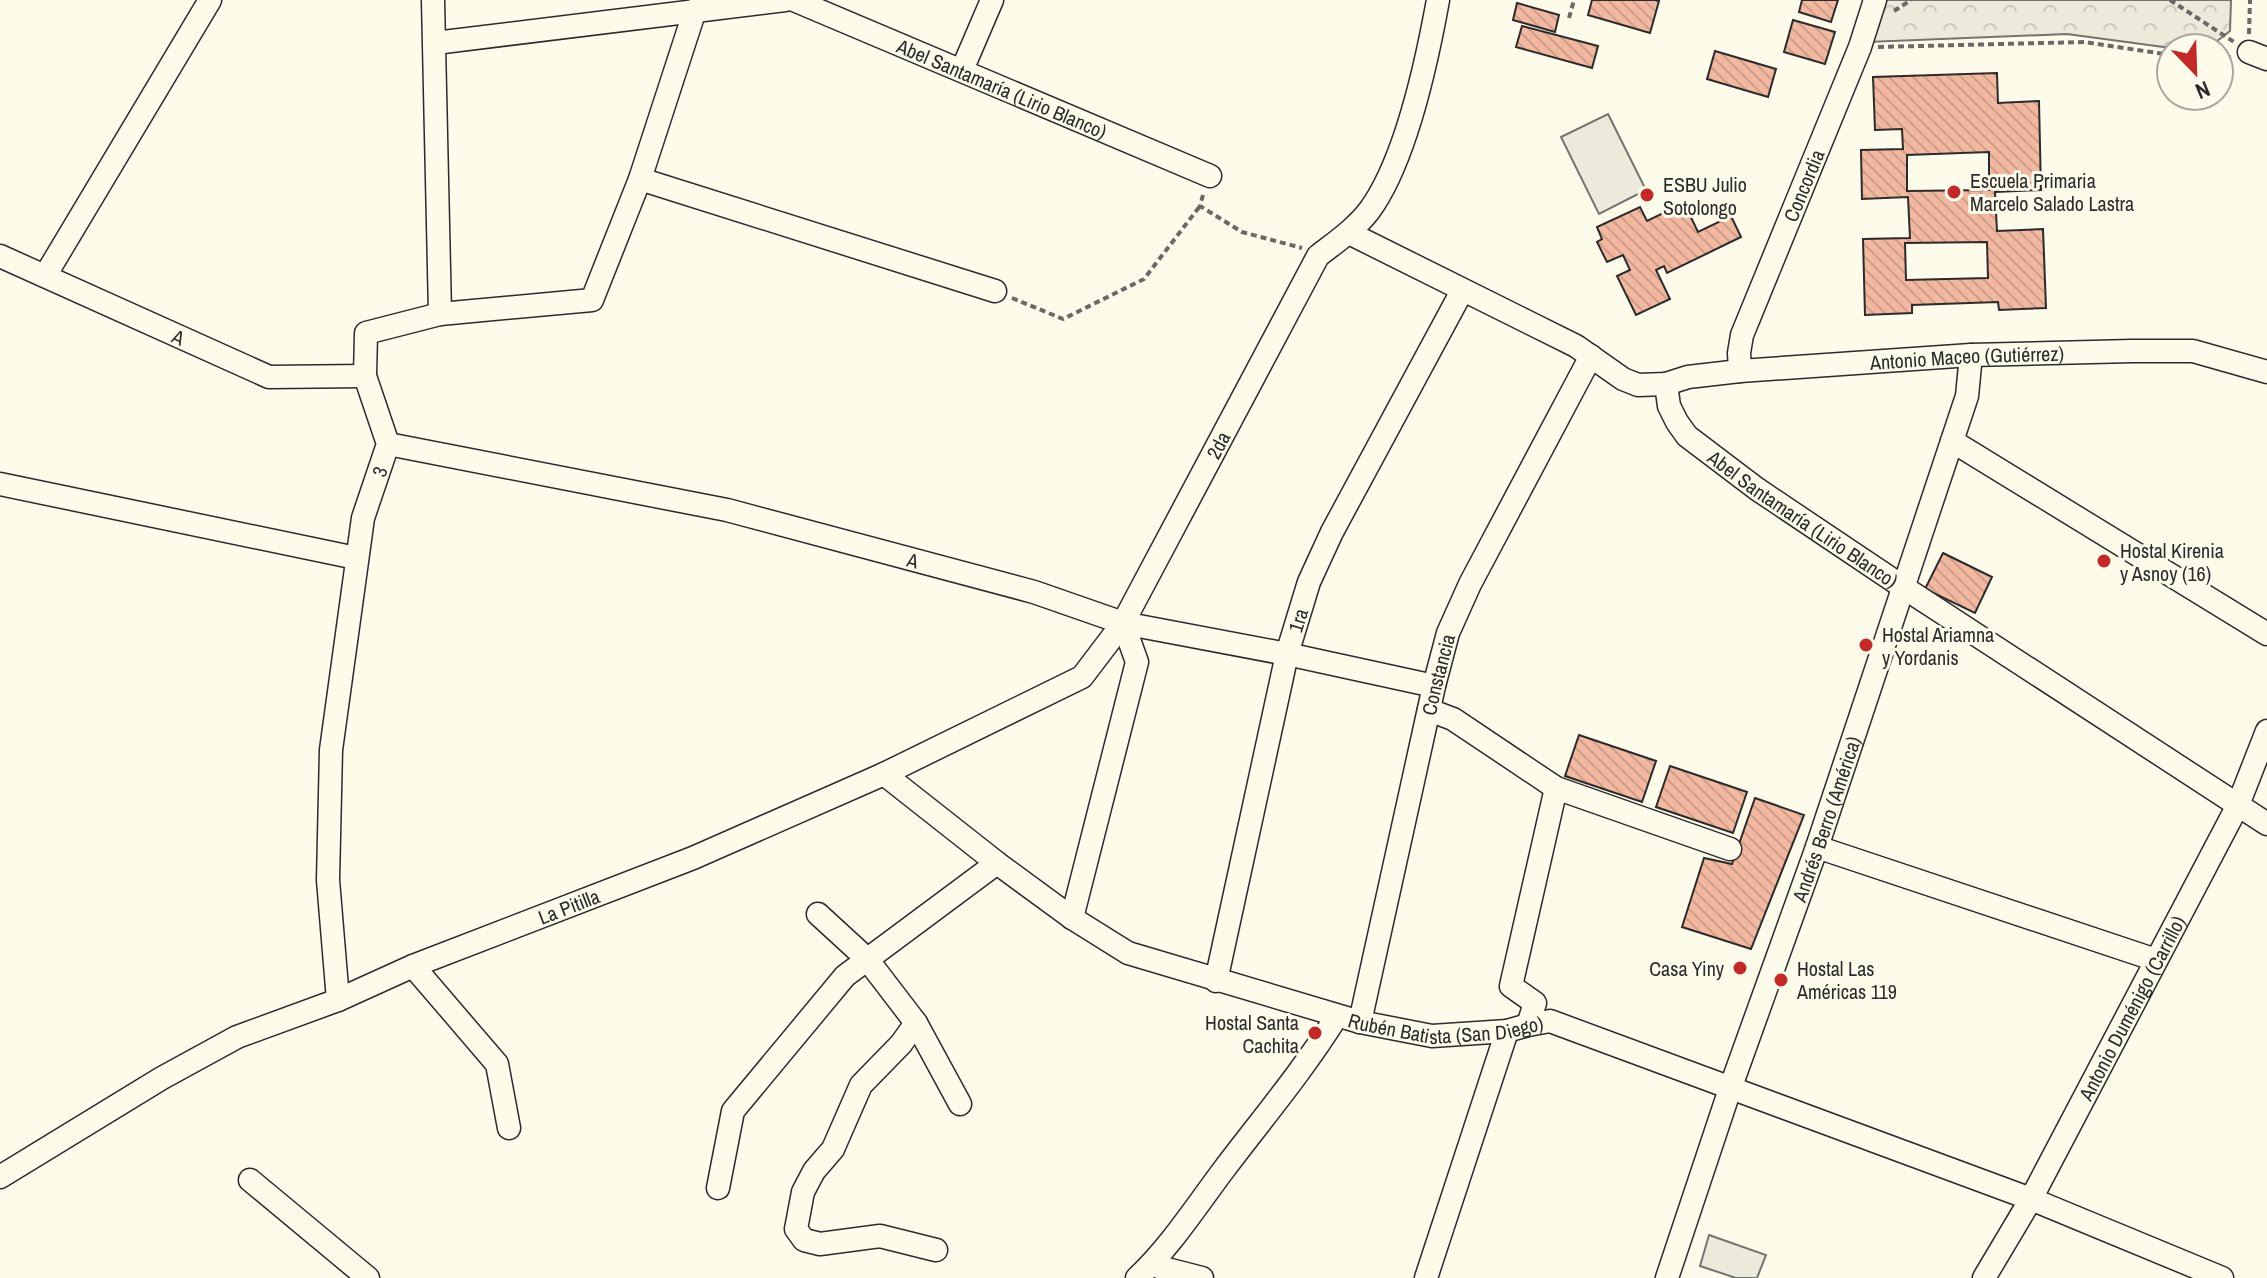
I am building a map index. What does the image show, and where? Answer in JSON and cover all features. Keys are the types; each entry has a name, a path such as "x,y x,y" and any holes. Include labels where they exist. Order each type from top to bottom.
{"street":[{"path":"45,276 210,0"},
{"path":"433,0 440,314 592,300 640,179 695,10"},
{"path":"435,43 785,0"},
{"name":"Abel Santamaría (Lirio Blanco)","path":"794,0 1210,176"},
{"path":"962,70 992,0"},
{"name":"2da","path":"1123,623 1318,256 1349,233 1369,210 1396,161 1417,93 1438,0"},
{"name":"Concordia","path":"1740,371 1742,335 1860,47 1875,0"},
{"path":"640,179 995,291"},
{"path":"1349,233 1576,346 1623,379 1638,385 1666,384"},
{"name":"A","path":"0,256 269,377 365,376"},
{"name":"1ra","path":"1216,981 1287,654 1309,582 1332,532 1462,291"},
{"name":"3","path":"338,1000 328,880 331,750 363,518 388,444 365,376 366,333 440,314"},
{"name":"Antonio Maceo (Gutiérrez)","path":"1666,384 1688,377 1740,371 1971,355 2132,351 2193,351 2267,372"},
{"name":"Andrés Berro (América)","path":"1667,1278 1730,1089 1817,847 1967,396 1971,355"},
{"name":"Constancia","path":"1360,1022 1448,633 1470,584 1591,356"},
{"name":"Abel Santamaría (Lirio Blanco)","path":"1666,384 1669,406 1687,436 1757,489 2267,824"},
{"path":"1952,441 2267,634"},
{"name":"A","path":"388,444 727,510 1034,592 1123,623 1434,686"},
{"path":"0,484 356,558"},
{"path":"1072,918 1137,662 1123,623"},
{"name":"La Pitilla","path":"0,1177 162,1078 237,1037 338,1000 413,966 693,858 884,774 1082,677 1123,623"},
{"path":"1429,710 1453,719 1556,788 1730,849"},
{"name":"Antonio Duménigo (Carrillo)","path":"1984,1278 2031,1199 2238,805 2267,731"},
{"name":"Rubén Batista (San Diego)","path":"884,774 997,863 1072,918 1128,953 1337,1016 1432,1036 1518,1028 1550,1021 2031,1199 2222,1278"},
{"path":"1426,1278 1518,1028 1535,1003 1511,986 1556,788"},
{"path":"1817,847 2156,960"},
{"path":"718,1188 733,1111 845,976 997,863"},
{"path":"818,914 867,959 916,1023 960,1104"},
{"path":"413,966 497,1064 509,1128"},
{"path":"1144,1271 1320,1043 1337,1016"},
{"path":"916,1023 901,1044 861,1085 833,1149 814,1171 803,1192 796,1229 804,1240 820,1244 880,1236 936,1250"},
{"path":"250,1180 368,1278"},
{"path":"1144,1271 1202,1278"}],"path":[{"path":"1569,18 1574,0"},
{"path":"2170,0 2258,56"},
{"path":"2250,0 2258,56"},
{"path":"1860,47 2084,42 2155,53"},
{"path":"995,291 1063,319 1144,279 1200,206 1210,176"},
{"path":"1200,206 1242,232 1299,247 1318,256"}],"green space":[{"path":"1883,0 2231,0 2229,32 2155,32 2155,46 2067,34 1868,42"},
{"path":"1608,114 1646,190 1599,214 1561,137"},
{"path":"1709,1235 1766,1255 1757,1278 1736,1278 1700,1266"}],"building":[{"path":"1592,0 1659,1 1650,33 1588,15"},
{"path":"1802,0 1838,0 1831,22 1799,12"},
{"path":"1517,3 1559,15 1555,32 1513,20"},
{"path":"1793,20 1835,32 1825,64 1784,52"},
{"path":"1522,26 1598,46 1592,68 1516,47"},
{"path":"1715,51 1776,69 1768,97 1707,79"},
{"path":"1997,73 1998,103 2039,101 2041,190 1995,192 1997,231 2043,229 2046,308 1999,310 1998,302 1912,305 1912,313 1865,315 1863,239 1910,238 1908,197 1862,199 1861,150 1903,149 1902,129 1875,130 1873,77","holes":["1989,152 1989,190 1907,191 1907,155","1987,242 1988,278 1906,280 1905,243"]},
{"path":"1684,203 1698,232 1731,216 1741,237 1667,273 1664,266 1656,270 1670,299 1636,315 1617,276 1630,270 1623,255 1607,262 1597,242 1602,239 1597,227 1640,207 1647,221"},
{"path":"1943,553 1992,577 1975,613 1925,589"},
{"path":"1579,735 1656,761 1642,802 1565,776"},
{"path":"1670,766 1747,792 1733,833 1656,807"},
{"path":"1755,798 1804,815 1751,949 1682,927 1704,858 1732,864"}],"place":[{"name":"Escuela Primaria Marcelo Salado Lastra","path":"1954,192"},
{"name":"ESBU Julio Sotolongo","path":"1647,195"},
{"name":"Hostal Kirenia y Asnoy (16)","path":"2104,561"},
{"name":"Hostal Ariamna y Yordanis","path":"1866,645"},
{"name":"Casa Yiny","path":"1740,968"},
{"name":"Hostal Las Américas 119","path":"1781,980"},
{"name":"Hostal Santa Cachita","path":"1315,1033"}]}
